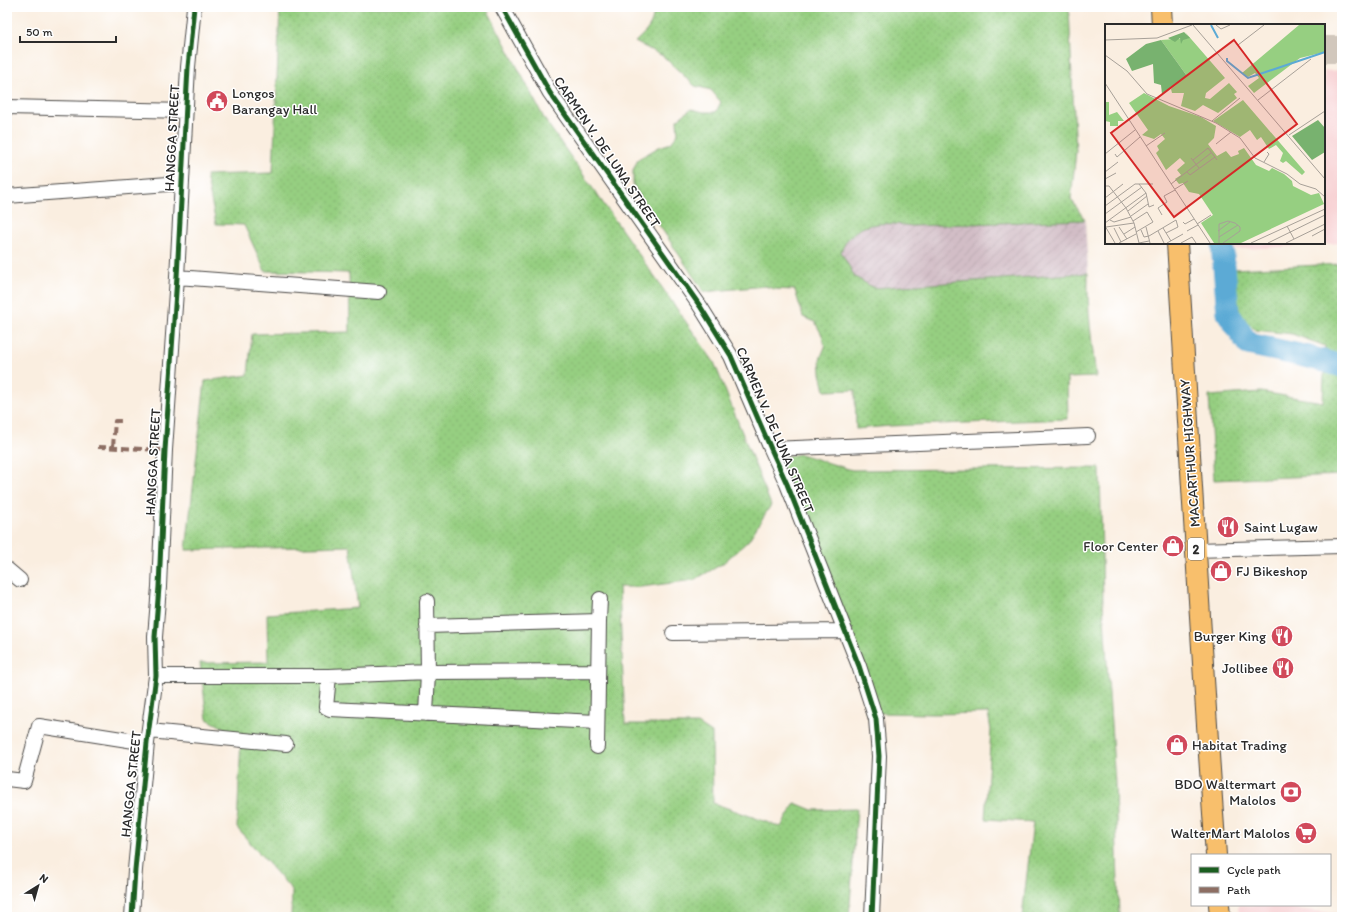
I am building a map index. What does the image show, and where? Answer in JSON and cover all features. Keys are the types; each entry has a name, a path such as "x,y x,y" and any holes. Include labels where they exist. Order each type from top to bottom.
{"highway":[{"path":"1161,7 1162,24"},
{"name":"MACARTHUR HIGHWAY","path":"1176,244 1204,694 1216,854"},
{"path":"1219,906 1220,917"}],"street":[{"name":"HANGGA STREET","path":"132,917 148,737 156,676 155,637 159,587 165,450 194,7"},
{"name":"CARMEN V. DE LUNA STREET","path":"502,7 550,93 614,186 700,306 732,356 787,484 859,666 876,720 878,756 872,917"},
{"path":"7,107 186,111"},
{"path":"7,196 182,184"},
{"path":"177,277 379,292"},
{"path":"771,449 1088,436"},
{"path":"1196,550 1342,546"},
{"path":"7,570 13,581"},
{"path":"597,747 600,599"},
{"path":"426,601 428,672 426,714"},
{"path":"427,626 599,621"},
{"path":"673,633 844,631"},
{"path":"156,676 329,676 428,672 598,671"},
{"path":"329,676 326,707 330,709 598,722"},
{"path":"7,779 24,781 39,726 148,737 286,744"}],"shaded area":[{"path":"1342,70 1342,243 1229,250 1229,244 1325,244 1325,71"},
{"path":"1085,220 1088,273 874,288 855,277 841,252 844,244 851,235 874,223 890,223 912,226"},
{"path":"1238,906 1270,906 1342,914 1342,917 1239,917"}],"green space":[{"path":"280,7 486,7 545,120 714,362 771,505 748,541 722,564 694,580 641,587 619,587 625,724 698,724 712,733 713,803 781,827 795,803 812,810 857,809 849,917 291,917 292,890 237,828 241,737 207,719 200,663 268,662 267,614 358,608 350,546 186,550 205,381 248,375 252,334 350,332 349,273 265,271 244,225 216,224 206,175 273,173"},
{"path":"614,7 812,7 615,10"},
{"path":"812,7 1069,7 1076,151 1071,199 1085,220 912,226 891,224 870,225 853,233 846,241 841,252 855,277 874,288 1088,273 1091,338 1096,377 1067,378 1068,419 890,426 856,429 855,390 825,391 820,359 825,347 822,335 815,322 803,317 795,290 774,289 765,286 704,292 639,195 633,184 633,171 638,159 659,147 671,143 678,134 677,120 691,109 704,112 716,112 721,102 711,90 695,86 663,56 635,42 649,28 654,9"},
{"path":"1342,264 1342,475 1214,480 1209,396 1261,392 1323,402 1325,346 1292,334 1255,330 1240,315 1232,269"},
{"path":"800,454 852,470 1100,468 1103,602 1115,784 1119,917 1022,917 1033,822 985,819 991,730 988,713 879,713 778,458"}],"waterway":[{"path":"1222,244 1228,313 1248,344 1309,357 1342,366"}],"tunnel":[{"path":"1325,43 1342,43"},
{"path":"1325,56 1342,56"}],"marked path":[{"path":"113,447 115,421 124,421"},
{"path":"98,447 165,450"}],"cycle path":[{"path":"132,917 147,743 156,676 155,637 159,587 165,450 177,277 188,67 194,7"},
{"path":"502,7 550,93 700,306 731,356 787,484 859,666 876,719 879,756 872,917"}],"place":[{"name":"Longos Barangay Hall","path":"217,101"},
{"name":"Saint Lugaw","path":"1228,527"},
{"name":"Floor Center","path":"1173,546"},
{"name":"FJ Bikeshop","path":"1221,571"},
{"name":"Burger King","path":"1282,636"},
{"name":"Jollibee","path":"1283,668"},
{"name":"Habitat Trading","path":"1177,745"},
{"name":"BDO Waltermart Malolos","path":"1291,792"},
{"name":"WalterMart Malolos","path":"1306,833"}]}
